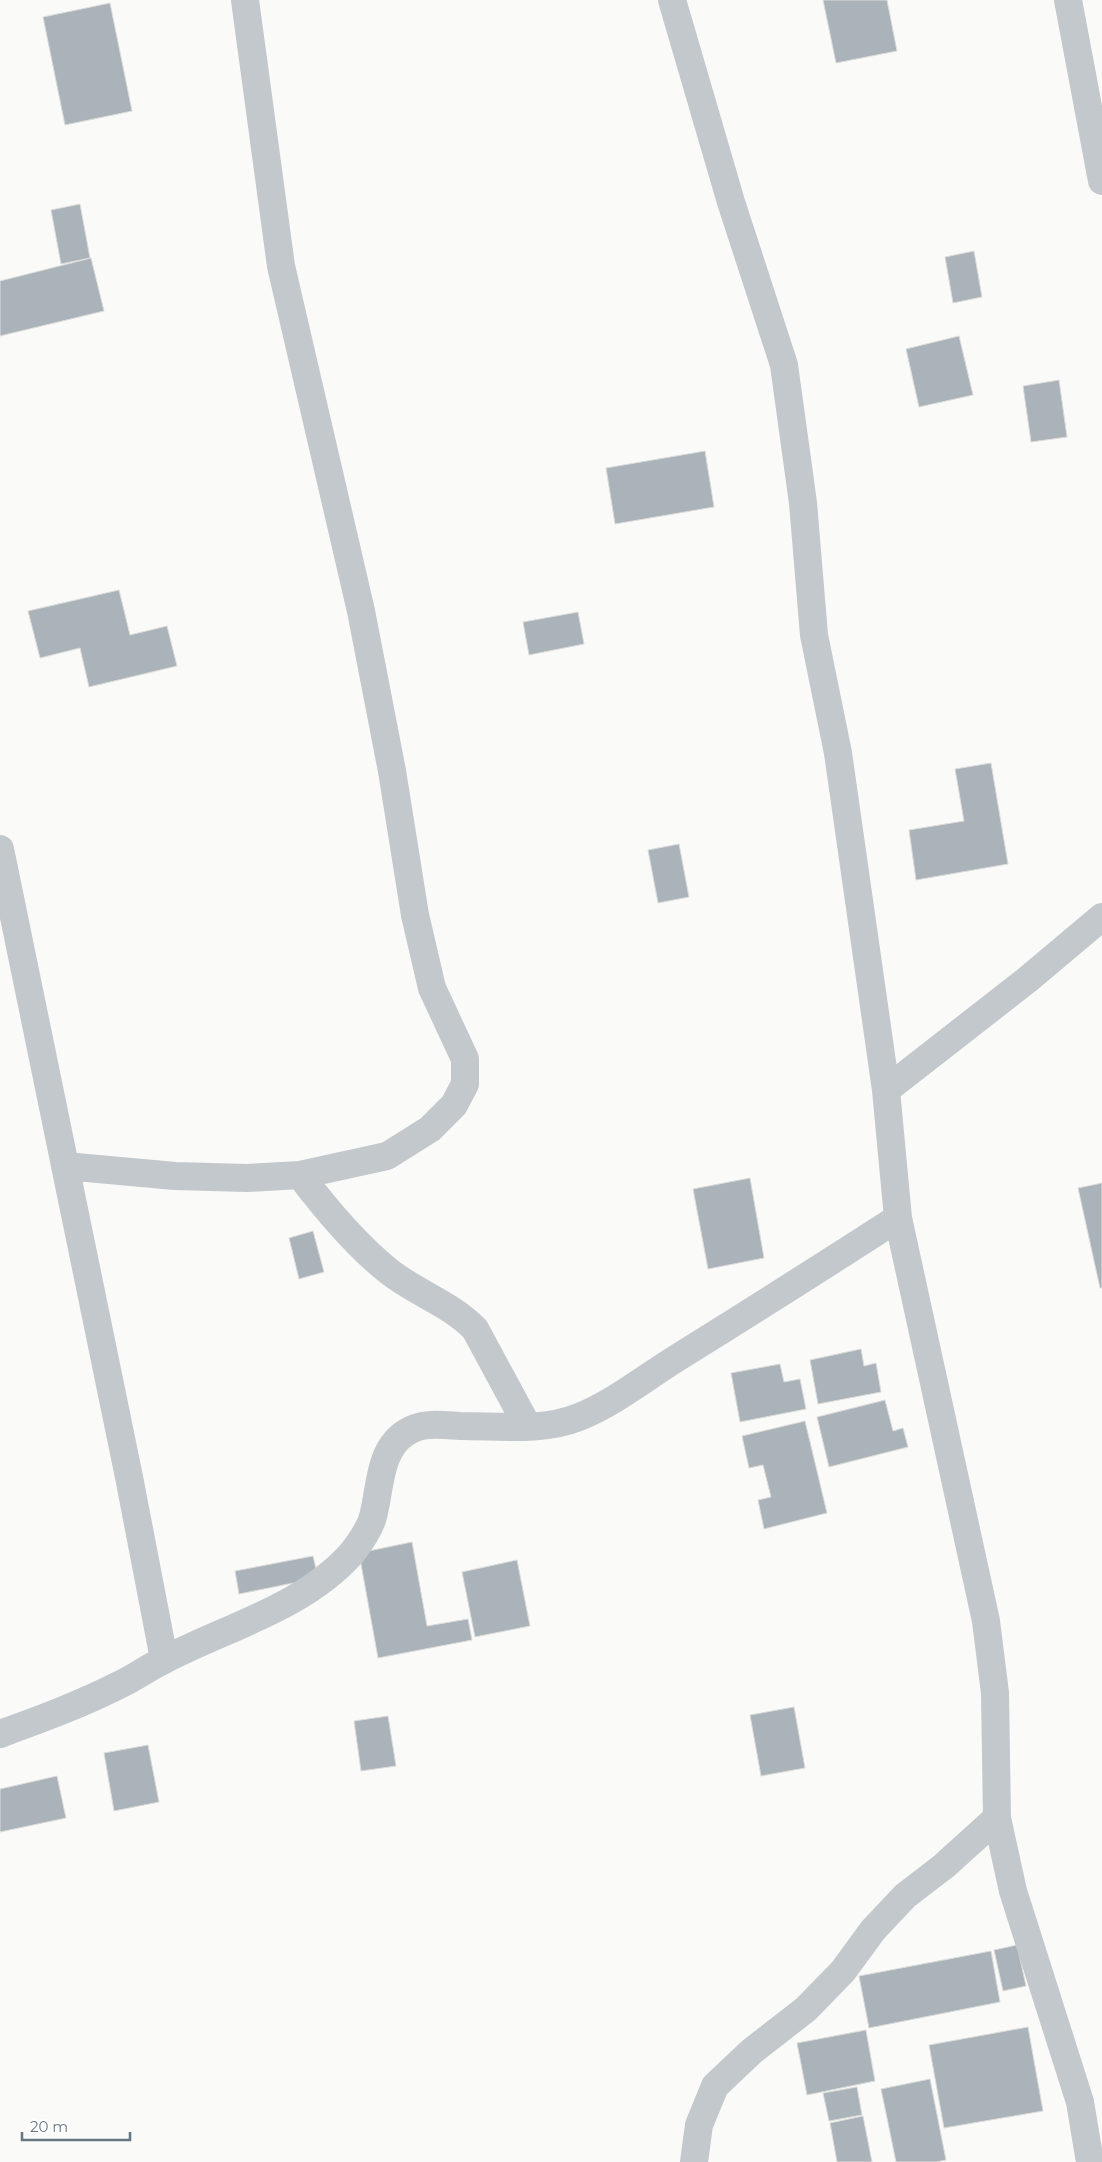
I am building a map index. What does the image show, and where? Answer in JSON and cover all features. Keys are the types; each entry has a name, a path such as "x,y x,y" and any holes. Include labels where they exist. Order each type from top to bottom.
{"street":[{"path":"65,1166 175,1176 247,1178 300,1175 386,1156 430,1128 454,1106 465,1084 465,1059 432,988 415,915 392,771 361,611 281,266 245,0"},
{"path":"672,0 732,202 784,365 803,503 814,634 838,753 886,1090 898,1218 986,1620 995,1693 997,1818 1014,1891 1080,2102 1090,2162"},
{"path":"1068,0 1102,180"},
{"path":"0,849 129,1477 164,1659"},
{"path":"886,1090 1027,980 1102,917"},
{"path":"300,1175 328,1211 386,1269 412,1288 464,1318 475,1329 528,1427"},
{"path":"0,1734 46,1717 121,1684 164,1659 301,1596 330,1574 354,1551 371,1523 386,1456 393,1443 402,1435 422,1426 528,1427 550,1425 578,1418 612,1400 737,1322 898,1218"},
{"path":"694,2162 699,2125 716,2086 752,2051 806,2009 842,1971 873,1930 905,1896 944,1866 997,1818"}],"building":[{"path":"823,0 887,0 897,51 836,63"},
{"path":"110,3 132,111 65,125 43,17"},
{"path":"80,204 90,258 61,264 51,210"},
{"path":"974,251 982,297 953,303 945,257"},
{"path":"91,258 104,311 0,336 0,281"},
{"path":"959,336 973,395 919,407 906,349"},
{"path":"1059,380 1067,437 1031,442 1023,386"},
{"path":"705,451 714,507 615,524 606,468"},
{"path":"119,590 130,635 167,626 177,666 89,687 80,648 40,658 28,611"},
{"path":"578,612 584,644 529,655 523,622"},
{"path":"991,763 1008,864 916,880 909,830 964,821 955,769"},
{"path":"679,844 689,897 658,903 648,850"},
{"path":"750,1178 764,1258 708,1269 693,1189"},
{"path":"1102,1183 1102,1288 1100,1288 1078,1188"},
{"path":"313,1231 324,1272 299,1279 289,1238"},
{"path":"861,1349 864,1366 876,1363 881,1392 818,1404 810,1360"},
{"path":"780,1364 784,1382 800,1379 806,1409 740,1422 731,1373"},
{"path":"885,1400 893,1431 903,1428 908,1447 829,1467 817,1417"},
{"path":"805,1421 827,1513 764,1529 758,1500 771,1497 763,1465 749,1468 742,1436"},
{"path":"412,1542 427,1626 468,1619 472,1640 378,1658 359,1553"},
{"path":"313,1556 318,1578 239,1594 235,1571"},
{"path":"517,1560 530,1626 475,1637 462,1572"},
{"path":"794,1707 805,1768 761,1776 750,1715"},
{"path":"388,1716 396,1766 361,1771 354,1721"},
{"path":"148,1745 159,1802 114,1811 104,1753"},
{"path":"57,1776 66,1818 0,1832 0,1789"},
{"path":"1017,1945 1026,1986 1003,1991 994,1950"},
{"path":"991,1951 1000,2002 869,2028 859,1976"},
{"path":"1028,2027 1043,2111 944,2128 929,2045"},
{"path":"866,2030 875,2081 807,2095 797,2043"},
{"path":"930,2079 946,2160 936,2162 896,2162 881,2089"},
{"path":"857,2087 862,2115 829,2121 823,2093"},
{"path":"863,2116 872,2162 837,2162 830,2123"}]}
